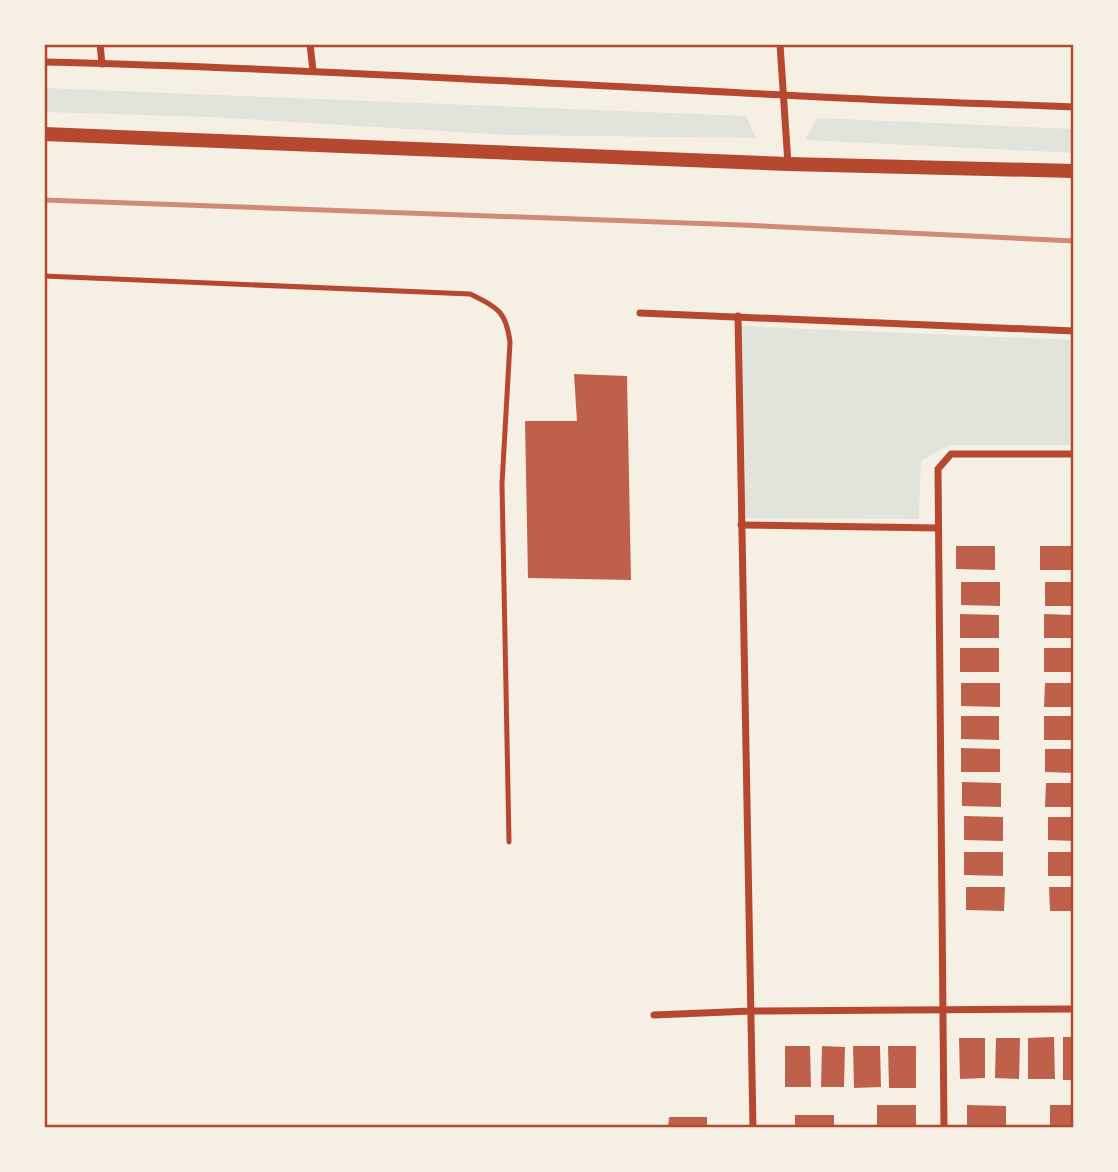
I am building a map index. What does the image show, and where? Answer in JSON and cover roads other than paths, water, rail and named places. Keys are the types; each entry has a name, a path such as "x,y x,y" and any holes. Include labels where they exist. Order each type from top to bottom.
{"main road":[{"path":"44,134 788,164 1074,171"}],"street":[{"path":"100,44 102,64"},
{"path":"310,44 313,71"},
{"path":"780,44 788,164"},
{"path":"44,62 313,71 785,96 1074,107"},
{"path":"640,313 1074,331"},
{"path":"738,316 753,1128"},
{"path":"944,1128 938,469 951,454 1074,454"},
{"path":"741,525 938,528"},
{"path":"654,1015 751,1011 1074,1009"}],"lane":[{"path":"44,276 470,294 491,304 507,320 510,342 502,484 509,842"}],"railway":[{"path":"44,200 742,225 1074,241"}]}
